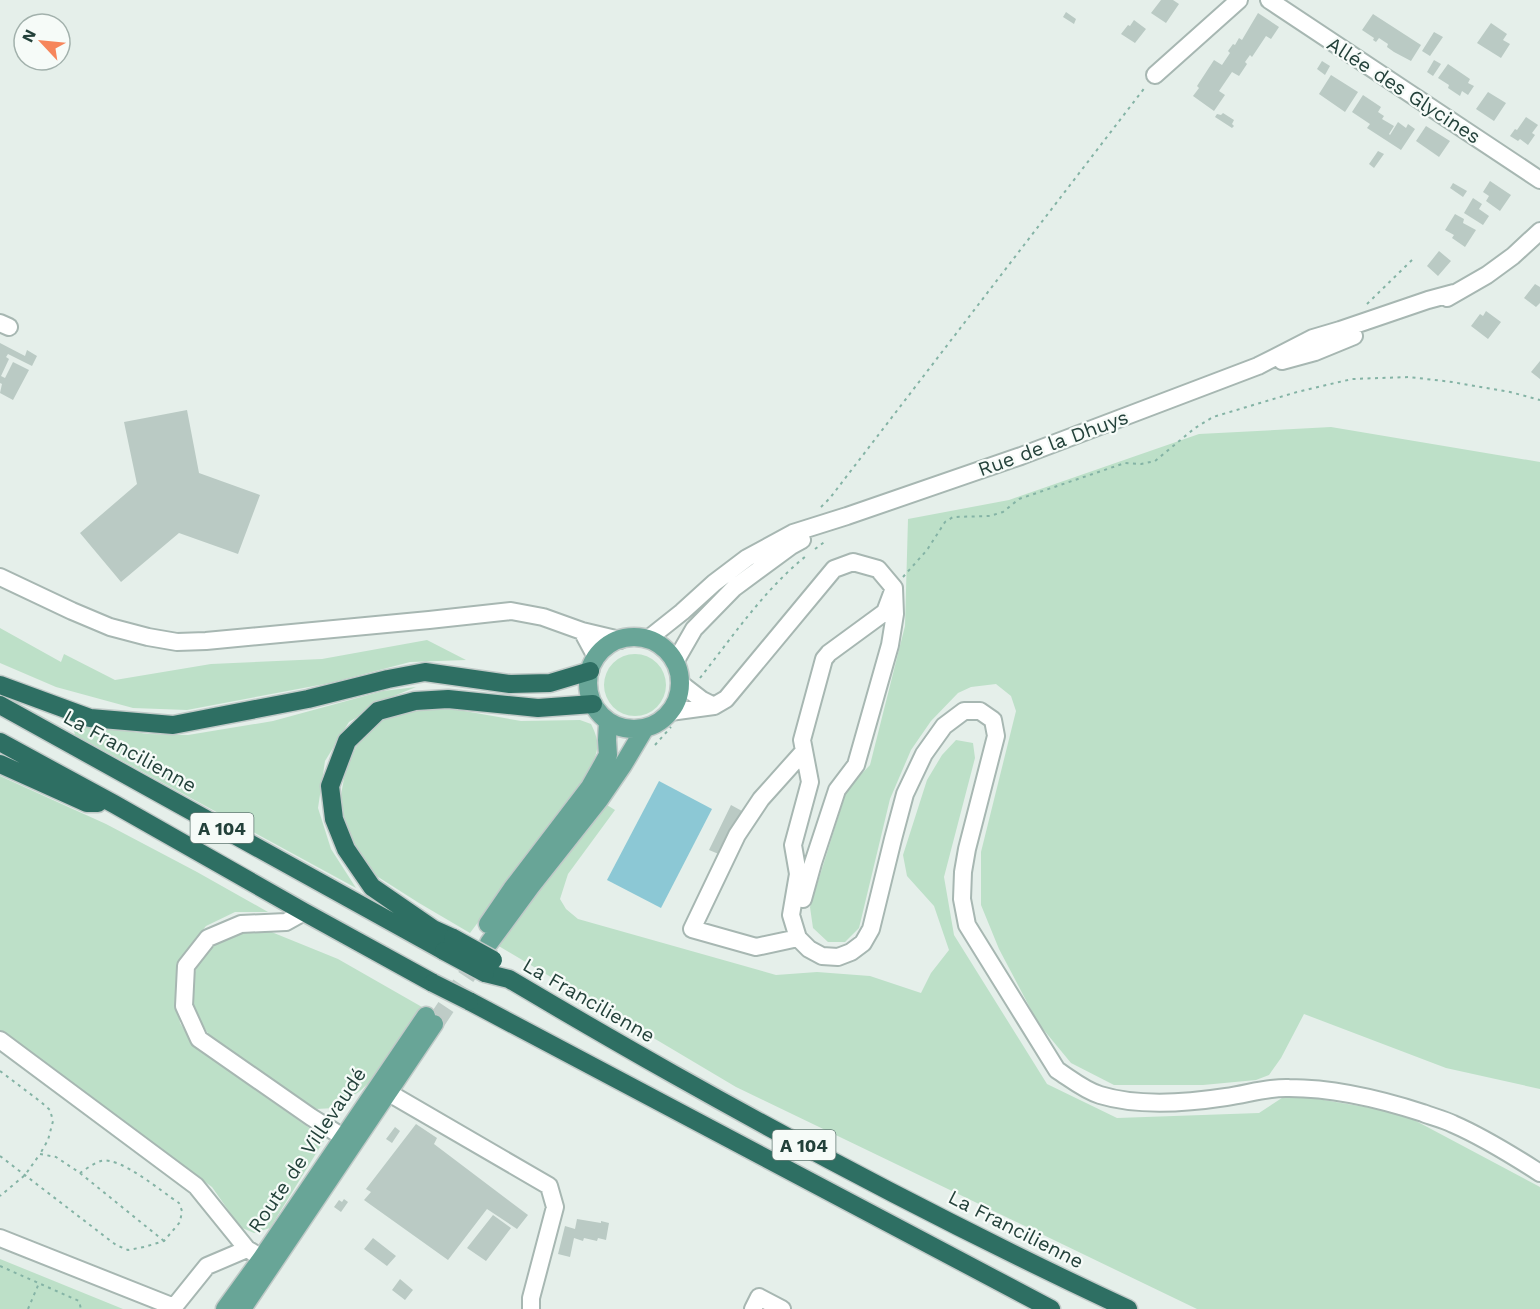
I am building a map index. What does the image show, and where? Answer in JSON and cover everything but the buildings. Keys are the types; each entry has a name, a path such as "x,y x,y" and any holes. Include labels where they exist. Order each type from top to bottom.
{"highway":[{"path":"0,685 90,718 173,725 308,699 426,672 510,684 550,683 593,664"},
{"path":"486,953 448,945 433,929 372,886 346,849 334,819 330,786 347,741 378,711 415,701 448,699 538,708 593,704"},
{"name":"La Francilienne","path":"0,705 448,945"},
{"name":"A 104","path":"0,742 433,983 1051,1309"},
{"path":"0,764 87,803 114,804"},
{"name":"La Francilienne","path":"486,953 508,979 674,1075 865,1178 1128,1309"}],"main road":[{"path":"634,637 648,639 668,652 675,662 685,687 678,698 675,711 659,722 645,728 619,727 608,722 593,704 588,682 593,664 607,646 620,640 634,637"},
{"path":"486,953 512,889 590,787 608,755 608,722"},
{"path":"486,953 531,886 599,800 645,728"},
{"name":"Route de Villevaudé","path":"225,1309 255,1253 431,1019 389,1093 242,1309"}],"street":[{"path":"1155,75 1239,0"},
{"name":"Allée des Glycines","path":"1269,0 1540,180"},
{"name":"Rue de la Dhuys","path":"648,639 747,558 793,533 824,520 847,516 1021,456 1258,366 1314,352 1429,308 1487,275 1513,256 1540,231"},
{"name":"Rue de la Dhuys","path":"675,662 694,629 734,588 824,520"},
{"path":"675,711 714,706 726,699 834,569 853,562 878,569 894,588 895,614 890,645 856,765 837,790 798,874 791,915 796,933 809,949 822,956 838,957 851,952 863,943 871,929 892,838 905,794 924,754 944,726 964,711 980,711 993,720 996,736 963,872 962,898 967,925 1057,1070 1098,1094 1125,1101 1182,1102 1228,1097 1264,1089 1289,1088 1354,1094 1394,1104 1453,1124 1513,1155 1540,1173"},
{"path":"0,577 110,627 177,642 382,625 511,611 543,617 582,631 620,640"},
{"path":"804,863 793,845 810,782 802,740 824,659 885,612 894,588"},
{"path":"582,631 593,664"},
{"path":"685,687 714,706"},
{"path":"796,933 756,947 692,929 737,835 761,799 804,751"},
{"path":"304,912 286,922 241,924 208,938 186,966 184,1006 199,1039 311,1118 343,1137"},
{"path":"0,1040 196,1186 255,1253 207,1266 175,1308 0,1238"},
{"path":"389,1093 549,1186 555,1207 531,1298 531,1309"},
{"path":"753,1309 759,1297 782,1309"}],"path":[{"path":"685,687 756,605 792,568 832,536 824,520 830,498 1155,75"},
{"path":"1366,304 1414,258"},
{"path":"894,588 927,550 945,522 953,518 990,516 1003,512 1019,500 1125,463 1141,464 1155,461 1195,428 1213,417 1297,392 1352,380 1409,377 1499,390 1540,400"},
{"path":"824,520 830,498"},
{"path":"633,749 645,754 661,740 674,723 675,711"},
{"path":"0,1071 50,1110 53,1121 48,1140 40,1154 25,1175 0,1196"},
{"path":"40,1154 56,1157 80,1173 164,1240"},
{"path":"0,1156 116,1245 128,1250 164,1240 180,1222 182,1211 179,1203 124,1165 109,1160 100,1161 80,1173"},
{"path":"0,1266 79,1301 81,1309"},
{"path":"28,1309 39,1283"}],"green space":[{"path":"1331,427 1540,462 1540,1089 1446,1068 1304,1014 1281,1058 1269,1075 1256,1080 1203,1085 1114,1085 1071,1063 1038,1023 999,949 981,905 981,852 1016,711 1011,696 996,684 971,687 958,693 931,721 911,750 890,799 859,928 845,942 828,942 813,928 810,907 847,789 870,765 905,626 908,519 1009,500 1199,434"},
{"path":"0,628 61,662 64,654 115,680 211,664 322,659 427,640 466,660 410,662 330,683 187,710 133,708 56,687 0,663"},
{"path":"629,654 641,654 657,663 664,673 666,685 664,697 657,707 641,716 629,716 618,711 609,702 604,691 604,679 609,668 618,659"},
{"path":"416,687 389,698 349,722 325,761 318,808 331,849 356,888 75,735 73,726 79,724 148,734 188,735 273,721 383,691"},
{"path":"421,708 453,709 521,721 580,720 591,724 596,738 596,754 589,773 470,933 375,875 349,840 340,800 346,768 361,737 390,714"},
{"path":"956,740 973,743 975,758 944,877 954,935 1047,1084 1117,1118 1259,1113 1288,1094 1401,1113 1540,1187 1540,1309 1197,1309 736,1087 497,945 607,805 615,810 568,874 560,899 566,909 578,919 776,975 817,972 870,976 921,993 931,973 949,950 934,906 907,876 903,855 927,780 942,755"},
{"path":"0,776 106,824 268,912 235,912 206,926 184,953 176,988 180,1023 196,1048 325,1139 270,1228 254,1233 240,1227 212,1187 0,1031"},
{"path":"269,931 338,959 422,1007 374,1078 335,1108 316,1109 279,1088 210,1037 194,1010 192,981 199,961 215,944 242,932"},
{"path":"0,1259 123,1309 0,1309"}],"water":[{"path":"659,781 712,809 661,908 607,880"}],"tunnel":[{"path":"436,1022 481,954"}]}
